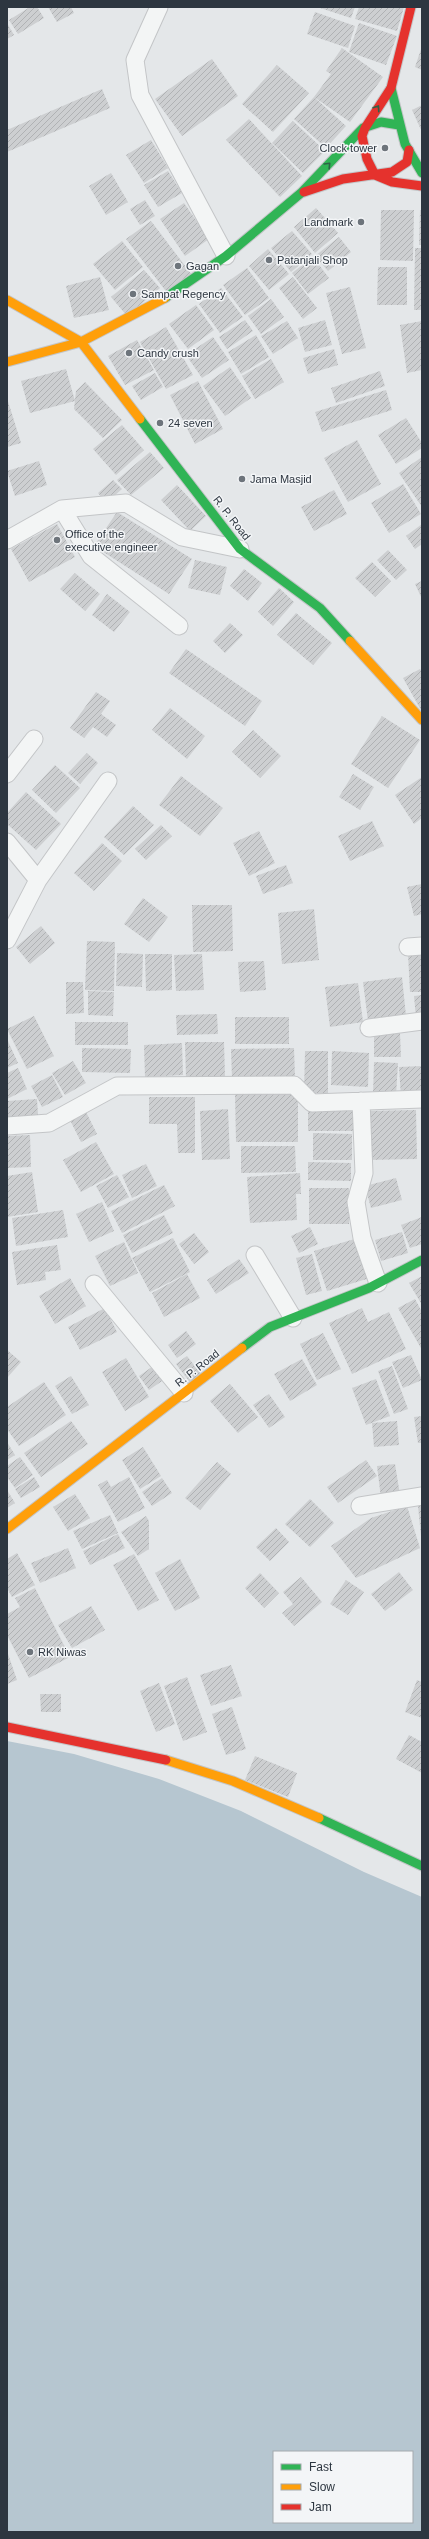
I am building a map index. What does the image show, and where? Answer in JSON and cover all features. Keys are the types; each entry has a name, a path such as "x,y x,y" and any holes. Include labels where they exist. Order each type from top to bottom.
{"street":[{"path":"159,7 135,60 140,95 226,256"},
{"path":"7,362 81,342 176,292 226,256 300,193 363,128 391,88 411,7"},
{"path":"391,88 399,125 409,150 422,173"},
{"path":"363,128 376,122 388,121 399,125"},
{"path":"363,128 361,144 375,175 392,182 422,186"},
{"path":"300,193 343,179 392,172 407,162 409,150"},
{"path":"7,300 81,342"},
{"name":"R. P. Road","path":"81,342 240,549 320,608 422,720"},
{"path":"7,540 62,509 126,503 182,537 240,549"},
{"path":"62,509 91,556 179,626"},
{"path":"7,774 34,739"},
{"path":"7,940 38,880 108,781"},
{"path":"7,842 38,880"},
{"path":"369,1028 422,1021"},
{"path":"7,1126 49,1123 117,1086 294,1085 312,1104 422,1099"},
{"path":"361,1101 364,1173 356,1202 362,1238 378,1283"},
{"path":"254,1255 293,1318"},
{"name":"R. P. Road","path":"7,1529 270,1327 378,1283 422,1260"},
{"path":"94,1284 184,1393"},
{"path":"360,1506 422,1496"},
{"path":"7,1727 108,1745 205,1771 304,1810 379,1848 422,1866"}],"shaded area":[{"path":"7,1741 74,1754 159,1779 241,1811 364,1872 422,1897 422,2532 7,2532"}],"building":[{"path":"30,7 37,7 44,18 18,34 9,20"},
{"path":"48,7 71,7 74,13 57,22"},
{"path":"317,7 355,7 351,18"},
{"path":"359,7 404,7 397,31 355,19"},
{"path":"315,12 355,26 348,48 307,34"},
{"path":"7,23 14,35 7,39"},
{"path":"359,23 397,36 386,65 349,52"},
{"path":"422,46 422,70 415,67"},
{"path":"342,48 383,77 350,122 314,97 331,74 326,71"},
{"path":"212,59 238,96 182,136 155,99"},
{"path":"277,65 309,93 273,132 242,104"},
{"path":"102,89 110,108 7,152 7,130"},
{"path":"314,97 346,126 326,148 294,119"},
{"path":"422,105 422,132 412,110"},
{"path":"249,119 302,176 280,197 226,140"},
{"path":"293,121 325,151 303,173 272,143"},
{"path":"151,140 168,168 144,183 126,155"},
{"path":"168,171 182,193 158,207 144,185"},
{"path":"111,173 128,202 106,215 89,186"},
{"path":"145,200 155,216 140,225 130,209"},
{"path":"184,203 209,239 185,256 160,219"},
{"path":"316,208 338,233 315,253 294,227"},
{"path":"381,210 414,210 413,261 380,260"},
{"path":"420,210 422,210 422,245 419,245"},
{"path":"151,221 192,275 168,294 126,239"},
{"path":"292,231 312,254 291,272 271,248"},
{"path":"339,237 351,252 328,271 315,256"},
{"path":"122,241 143,267 115,290 93,264"},
{"path":"415,248 422,248 422,310 414,310"},
{"path":"268,249 289,274 269,290 249,266"},
{"path":"313,257 329,278 308,294 292,273"},
{"path":"378,267 407,267 407,305 377,305"},
{"path":"247,268 269,298 245,315 223,285"},
{"path":"144,270 160,288 127,316 111,297"},
{"path":"100,277 109,310 74,318 66,286"},
{"path":"293,277 317,308 303,319 279,288"},
{"path":"350,287 366,348 342,354 326,293"},
{"path":"221,288 243,317 220,333 199,304"},
{"path":"271,299 284,317 261,334 248,316"},
{"path":"196,305 214,330 188,349 169,324"},
{"path":"245,320 253,331 227,349 219,337"},
{"path":"325,320 332,345 305,352 298,328"},
{"path":"287,321 298,338 273,354 261,336"},
{"path":"422,321 422,370 407,373 400,325"},
{"path":"166,327 193,375 166,389 140,342"},
{"path":"256,335 269,357 241,374 228,352"},
{"path":"213,337 229,360 202,378 186,355"},
{"path":"137,340 154,370 125,385 108,356"},
{"path":"334,349 338,365 308,374 303,358"},
{"path":"271,359 284,382 255,399 242,376"},
{"path":"230,367 251,398 225,416 203,386"},
{"path":"66,369 75,401 30,413 21,381"},
{"path":"380,371 385,386 336,403 331,388"},
{"path":"155,373 163,387 141,400 132,386"},
{"path":"198,381 223,429 195,444 170,395"},
{"path":"85,382 122,420 103,438 74,409 76,391"},
{"path":"386,390 392,410 322,432 315,412"},
{"path":"7,398 21,443 7,447"},
{"path":"406,418 422,443 422,448 396,464 378,435"},
{"path":"122,425 144,450 116,475 93,449"},
{"path":"357,440 381,484 348,502 324,458"},
{"path":"150,452 164,468 131,495 117,480"},
{"path":"422,457 422,507 399,473"},
{"path":"39,461 47,485 15,496 7,471"},
{"path":"113,480 122,489 106,503 98,493"},
{"path":"403,484 421,514 389,533 371,503"},
{"path":"177,485 206,516 190,531 161,500"},
{"path":"334,490 347,514 314,531 301,507"},
{"path":"117,512 192,559 169,594 94,546"},
{"path":"57,524 75,557 29,582 11,549"},
{"path":"422,524 422,544 415,549 406,536"},
{"path":"388,550 407,570 396,580 377,560"},
{"path":"195,560 227,567 220,595 188,588"},
{"path":"372,562 391,581 375,597 355,578"},
{"path":"244,569 262,583 248,601 230,586"},
{"path":"75,573 100,594 85,611 60,589"},
{"path":"422,581 422,599 415,584"},
{"path":"279,588 294,602 273,626 258,612"},
{"path":"107,594 130,612 114,632 92,615"},
{"path":"296,613 332,643 313,665 277,635"},
{"path":"230,623 243,635 225,653 213,641"},
{"path":"186,649 262,701 245,726 169,673"},
{"path":"420,669 422,672 422,712 403,678"},
{"path":"96,692 110,701 101,714 116,725 107,737 93,727 84,738 70,728"},
{"path":"170,708 205,736 187,759 152,730"},
{"path":"382,716 420,740 388,788 351,764"},
{"path":"253,730 281,756 260,778 232,752"},
{"path":"87,753 98,763 80,784 68,773"},
{"path":"55,765 80,788 56,813 32,790"},
{"path":"353,774 374,787 360,810 339,797"},
{"path":"181,776 223,808 200,836 159,805"},
{"path":"422,777 422,818 414,824 395,795"},
{"path":"26,792 61,824 36,850 7,824 7,813"},
{"path":"133,806 154,825 124,855 104,837"},
{"path":"372,821 384,846 350,861 338,836"},
{"path":"161,825 172,836 146,860 135,849"},
{"path":"259,831 275,863 249,876 233,843"},
{"path":"102,843 122,861 94,891 74,873"},
{"path":"286,865 293,883 263,894 256,876"},
{"path":"422,884 422,914 414,916 407,887"},
{"path":"143,898 168,917 149,942 124,924"},
{"path":"192,905 232,905 233,951 193,952"},
{"path":"314,909 319,960 282,964 278,913"},
{"path":"41,926 55,943 30,964 16,947"},
{"path":"87,941 115,942 114,991 85,990"},
{"path":"117,953 143,954 142,987 116,986"},
{"path":"422,953 422,992 410,992 408,954"},
{"path":"145,954 172,954 172,990 146,991"},
{"path":"202,954 204,990 176,991 174,955"},
{"path":"264,961 266,990 240,992 238,962"},
{"path":"402,977 406,1016 368,1021 363,982"},
{"path":"66,982 83,982 84,1013 66,1014"},
{"path":"358,983 363,1022 330,1027 325,987"},
{"path":"88,991 114,992 113,1016 88,1015"},
{"path":"422,995 422,1017 416,1018 414,996"},
{"path":"217,1014 218,1034 177,1035 176,1015"},
{"path":"34,1016 54,1056 27,1069 7,1029"},
{"path":"235,1017 289,1017 289,1044 235,1044"},
{"path":"75,1022 128,1022 128,1045 75,1045"},
{"path":"400,1033 401,1057 374,1057 374,1034"},
{"path":"7,1039 18,1063 7,1068"},
{"path":"185,1042 224,1042 225,1077 186,1078"},
{"path":"182,1043 183,1075 145,1077 144,1045"},
{"path":"82,1048 131,1049 130,1073 82,1072"},
{"path":"294,1048 295,1078 232,1079 231,1049"},
{"path":"305,1051 328,1051 328,1093 304,1093"},
{"path":"332,1051 369,1053 368,1087 331,1085"},
{"path":"73,1061 86,1083 65,1095 52,1073"},
{"path":"374,1062 398,1063 396,1096 373,1095"},
{"path":"422,1066 422,1096 401,1097 399,1067"},
{"path":"18,1068 27,1089 7,1099 7,1073"},
{"path":"52,1075 63,1097 42,1107 31,1086"},
{"path":"235,1093 298,1093 298,1142 236,1142"},
{"path":"149,1097 195,1097 195,1153 178,1153 177,1124 149,1124"},
{"path":"37,1099 38,1115 7,1118 7,1101"},
{"path":"308,1107 353,1107 353,1131 308,1131"},
{"path":"228,1109 230,1159 202,1160 200,1111"},
{"path":"416,1110 417,1159 367,1160 367,1111"},
{"path":"86,1112 97,1134 81,1142 70,1120"},
{"path":"313,1133 352,1134 352,1160 313,1160"},
{"path":"30,1135 31,1167 7,1168 7,1136"},
{"path":"96,1142 114,1174 81,1192 63,1160"},
{"path":"241,1146 295,1146 296,1172 241,1173"},
{"path":"308,1162 351,1163 351,1181 308,1180"},
{"path":"146,1164 157,1186 132,1198 122,1175"},
{"path":"32,1172 38,1212 7,1217 7,1176"},
{"path":"300,1173 301,1194 296,1194 297,1220 250,1223 247,1177"},
{"path":"117,1175 129,1197 108,1208 96,1186"},
{"path":"396,1178 402,1200 371,1208 365,1186"},
{"path":"164,1185 175,1206 122,1233 111,1211"},
{"path":"309,1188 349,1188 349,1224 309,1224"},
{"path":"102,1202 114,1231 89,1242 76,1214"},
{"path":"63,1210 68,1237 16,1246 12,1218"},
{"path":"164,1215 173,1233 132,1253 123,1235"},
{"path":"422,1217 422,1244 410,1248 401,1225"},
{"path":"310,1227 318,1244 299,1253 291,1236"},
{"path":"402,1232 408,1253 381,1261 375,1240"},
{"path":"194,1233 209,1252 194,1264 179,1244"},
{"path":"173,1238 190,1272 150,1292 132,1258"},
{"path":"358,1238 370,1278 327,1291 314,1251"},
{"path":"124,1242 138,1273 110,1286 95,1256"},
{"path":"57,1245 61,1270 45,1272 46,1280 17,1285 12,1252"},
{"path":"312,1254 322,1291 306,1295 296,1258"},
{"path":"239,1259 249,1273 216,1294 207,1280"},
{"path":"187,1274 200,1298 164,1317 152,1293"},
{"path":"422,1276 422,1305 409,1283"},
{"path":"70,1278 86,1306 55,1324 39,1296"},
{"path":"415,1299 422,1312 422,1350 398,1308"},
{"path":"105,1308 117,1332 80,1350 68,1327"},
{"path":"362,1308 368,1322 389,1312 406,1349 352,1374 329,1323"},
{"path":"186,1331 196,1344 177,1358 168,1345"},
{"path":"323,1333 341,1369 317,1380 300,1344"},
{"path":"7,1350 21,1362 7,1378"},
{"path":"411,1355 422,1380 403,1388 392,1362"},
{"path":"187,1356 203,1377 192,1385 176,1364"},
{"path":"126,1358 149,1397 125,1411 102,1372"},
{"path":"302,1359 317,1385 290,1401 274,1374"},
{"path":"392,1366 408,1409 394,1414 378,1371"},
{"path":"152,1367 162,1381 149,1390 139,1376"},
{"path":"71,1376 89,1405 72,1414 55,1386"},
{"path":"376,1379 390,1416 366,1425 352,1388"},
{"path":"44,1382 66,1415 19,1446 7,1429 7,1407"},
{"path":"230,1384 258,1417 238,1433 210,1401"},
{"path":"269,1394 285,1417 269,1428 253,1405"},
{"path":"422,1416 422,1443 418,1443 414,1417"},
{"path":"71,1421 88,1444 41,1477 24,1453"},
{"path":"397,1421 399,1445 374,1447 372,1423"},
{"path":"7,1442 15,1455 7,1460"},
{"path":"143,1447 161,1476 140,1489 122,1460"},
{"path":"20,1457 33,1475 15,1488 7,1477 7,1466"},
{"path":"366,1460 377,1476 338,1503 327,1487"},
{"path":"217,1462 231,1474 200,1510 185,1498"},
{"path":"395,1464 400,1495 381,1498 377,1466"},
{"path":"34,1477 40,1487 21,1498 15,1489"},
{"path":"129,1477 145,1508 118,1522 98,1485 107,1480 111,1487"},
{"path":"162,1478 172,1493 152,1506 142,1492"},
{"path":"7,1490 15,1503 7,1508"},
{"path":"75,1494 90,1518 68,1531 53,1507"},
{"path":"310,1499 334,1523 310,1547 285,1524"},
{"path":"422,1505 422,1536 421,1536 418,1506"},
{"path":"407,1506 420,1548 356,1578 331,1546 371,1518"},
{"path":"110,1515 118,1533 82,1549 73,1531"},
{"path":"146,1516 149,1521 149,1549 138,1556 121,1532"},
{"path":"276,1528 289,1542 270,1561 256,1547"},
{"path":"118,1534 125,1548 90,1565 83,1551"},
{"path":"68,1548 76,1568 40,1583 31,1563"},
{"path":"17,1553 35,1585 12,1597 7,1588 7,1559"},
{"path":"134,1554 159,1600 138,1611 113,1565"},
{"path":"180,1559 200,1598 175,1611 155,1573"},
{"path":"399,1572 413,1590 385,1611 371,1594"},
{"path":"260,1573 279,1593 264,1608 245,1588"},
{"path":"301,1577 322,1602 294,1626 282,1613 293,1604 283,1592"},
{"path":"346,1580 364,1592 348,1615 330,1604"},
{"path":"35,1588 70,1657 29,1678 7,1635 7,1614 20,1607 15,1598"},
{"path":"91,1606 105,1630 72,1648 58,1625"},
{"path":"7,1651 17,1680 7,1684"},
{"path":"231,1665 242,1696 211,1706 200,1675"},
{"path":"187,1677 207,1732 183,1741 164,1686"},
{"path":"417,1680 422,1682 422,1718 405,1712"},
{"path":"159,1683 175,1724 156,1732 140,1691"},
{"path":"40,1694 61,1694 61,1712 41,1712"},
{"path":"232,1707 246,1749 226,1755 212,1714"},
{"path":"409,1735 422,1742 422,1773 396,1759"},
{"path":"255,1756 297,1773 288,1797 245,1780"}],"traffic: fast":[{"path":"391,88 405,144 422,173"},
{"path":"165,298 226,256 301,193 363,128 381,122 399,125"},
{"path":"140,419 240,549 320,608 350,641"},
{"path":"242,1348 270,1327 369,1288 422,1260"},
{"path":"319,1818 422,1866"}],"traffic: slow":[{"path":"7,362 81,342 165,298"},
{"path":"7,300 81,342 140,419"},
{"path":"350,641 422,720"},
{"path":"7,1529 242,1348"},
{"path":"166,1760 233,1781 319,1818"}],"traffic: jam":[{"path":"411,7 391,88 365,128 362,136 367,159 375,175 392,182 422,186"},
{"path":"304,192 343,179 392,172 407,162 409,150"},
{"path":"7,1727 166,1760"}],"place":[{"name":"Clock tower","path":"385,148"},
{"name":"Landmark","path":"361,222"},
{"name":"Patanjali Shop","path":"269,260"},
{"name":"Gagan","path":"178,266"},
{"name":"Sampat Regency","path":"133,294"},
{"name":"Candy crush","path":"129,353"},
{"name":"24 seven","path":"160,423"},
{"name":"Jama Masjid","path":"242,479"},
{"name":"Office of the executive engineer","path":"57,540"},
{"name":"RK Niwas","path":"30,1652"}]}
